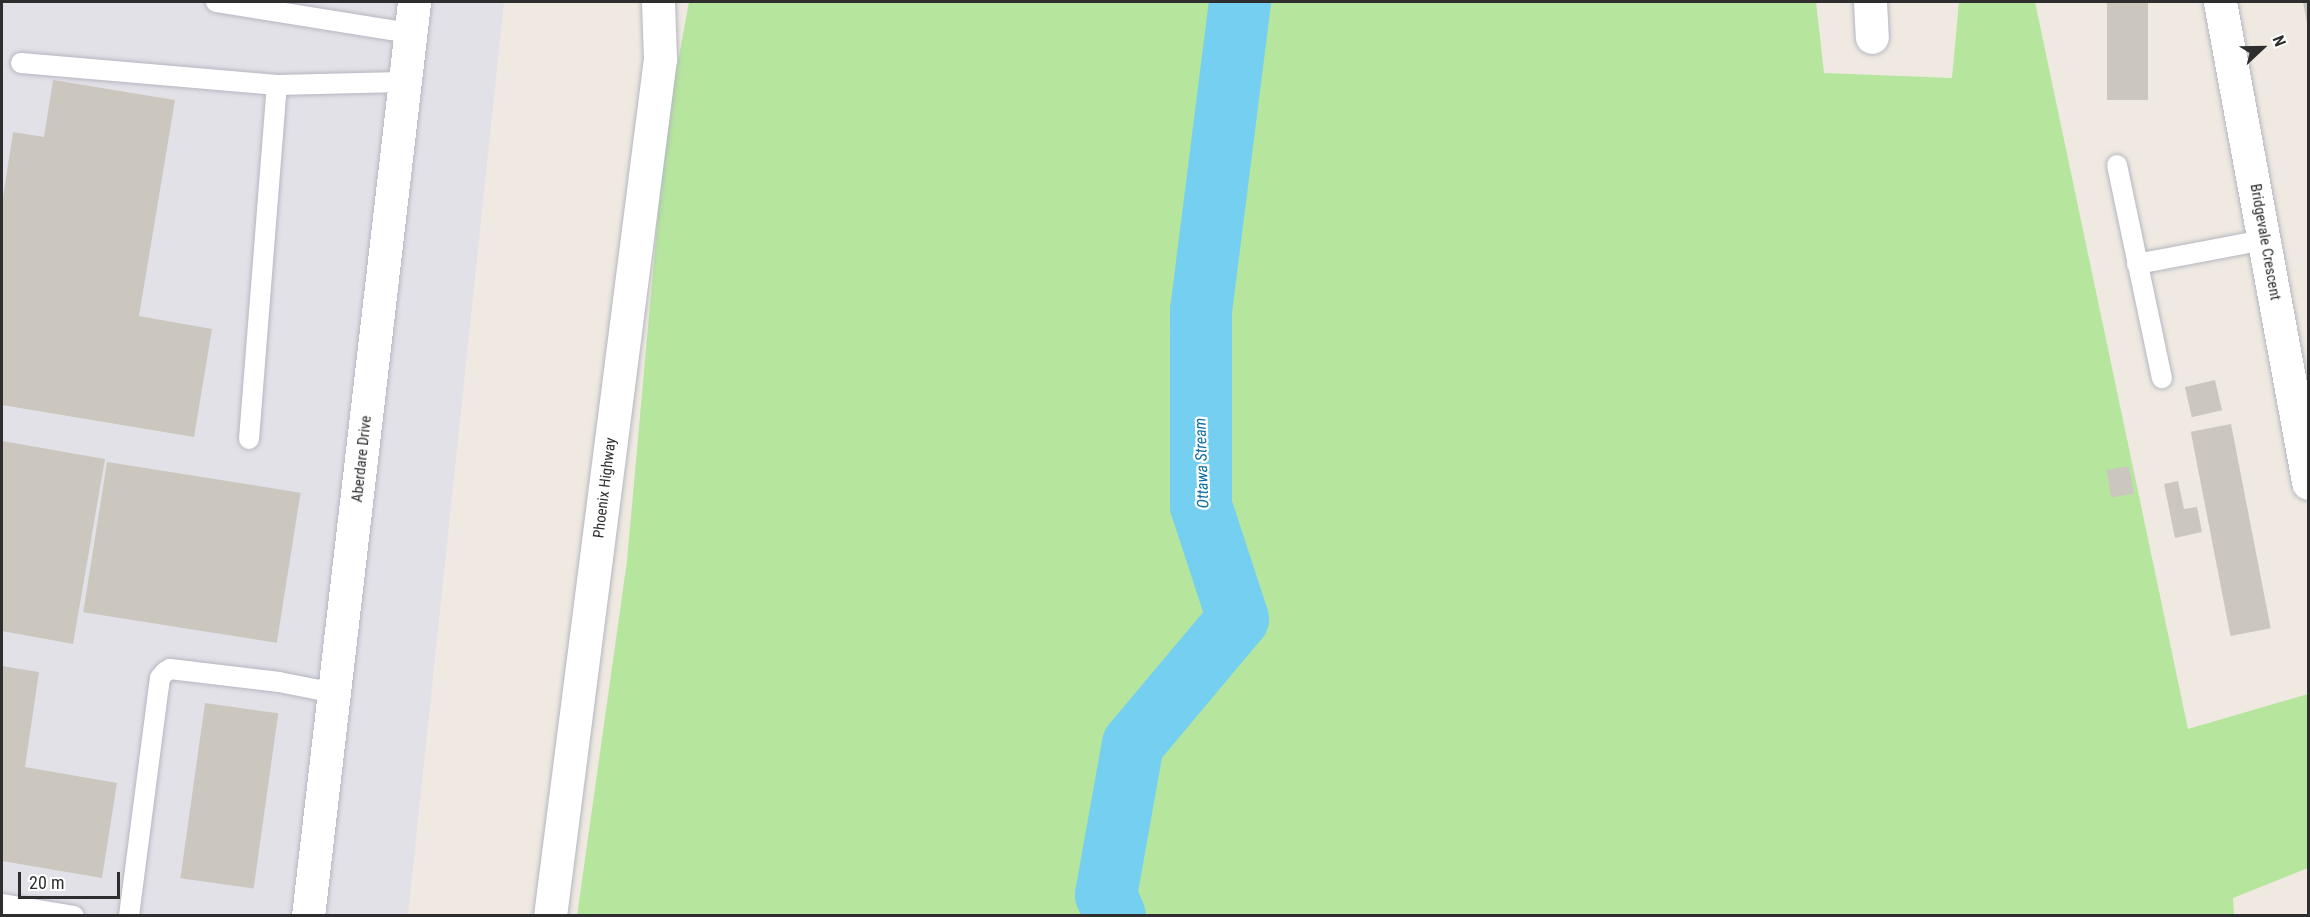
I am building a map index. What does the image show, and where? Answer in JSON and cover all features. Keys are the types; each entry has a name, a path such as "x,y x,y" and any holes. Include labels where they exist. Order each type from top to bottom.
{"street":[{"name":"Aberdare Drive","path":"308,915 335,693 402,82 414,2"},
{"name":"Phoenix Highway","path":"550,915 660,59 658,2"},
{"name":"Phoenix Highway","path":"660,59 675,19 678,2"},
{"path":"1870,2 1872,37"},
{"name":"Bridgevale Crescent","path":"2220,2 2308,483"}],"lane":[{"path":"216,2 410,33"},
{"path":"21,63 277,85 402,82"},
{"path":"249,439 277,85"},
{"path":"2117,165 2162,378"},
{"path":"2137,264 2264,240"},
{"path":"129,915 160,678 165,672 170,669 279,682 335,693"},
{"path":"2,904 74,915"}],"shaded area":[{"path":"2,2 504,2 408,915 2,916"}],"green space":[{"path":"689,2 1816,2 1824,73 1952,78 1959,2 2035,2 2188,729 2308,694 2308,868 2233,898 2234,915 577,916 627,561 666,126"}],"building":[{"path":"2107,2 2148,2 2148,100 2107,100"},
{"path":"2303,2 2308,2 2308,23 2307,23"},
{"path":"53,80 175,100 139,316 212,329 194,437 2,405 2,204 13,132 44,137"},
{"path":"2215,380 2222,410 2192,417 2185,387"},
{"path":"2231,424 2271,628 2230,636 2191,432"},
{"path":"2,441 105,459 73,644 2,631"},
{"path":"107,462 301,493 277,643 83,612"},
{"path":"2129,466 2134,494 2111,498 2106,470"},
{"path":"2178,481 2184,509 2197,507 2202,532 2175,538 2164,484"},
{"path":"2,666 39,672 25,767 117,783 102,878 2,861"},
{"path":"205,703 278,713 254,889 180,878"}],"waterway":[{"name":"Ottawa Stream","path":"1115,916 1106,895 1133,744 1238,619 1201,506 1201,311 1240,2"}]}
